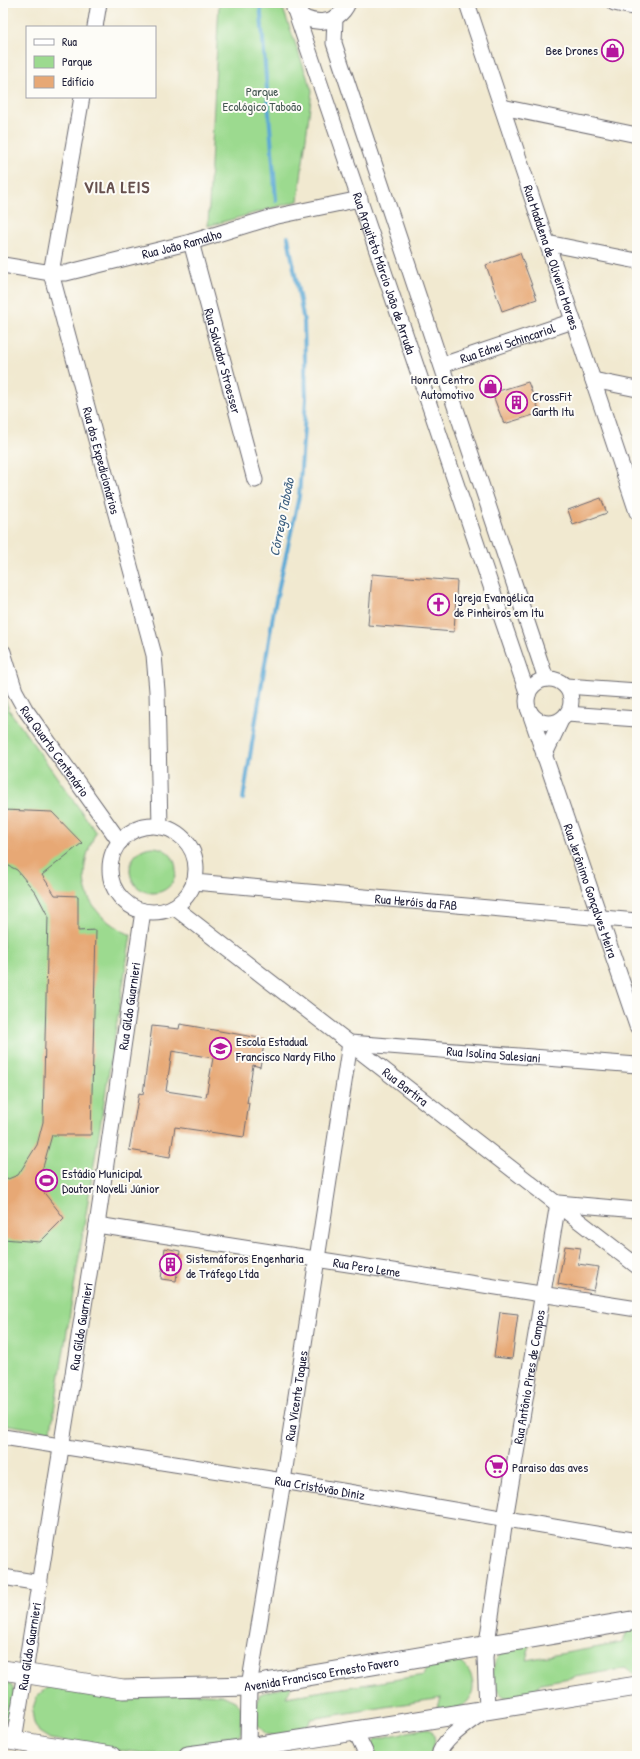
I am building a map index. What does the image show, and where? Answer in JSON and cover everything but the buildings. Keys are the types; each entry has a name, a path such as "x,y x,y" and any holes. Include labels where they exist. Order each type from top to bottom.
{"main road":[{"name":"Avenida Francisco Ernesto Favero","path":"3,1670 123,1688 249,1686 637,1620"},
{"path":"188,1756 248,1748 637,1686"},
{"path":"8,1740 67,1753 111,1756"}],"street":[{"path":"95,26 99,3"},
{"name":"Rua Madalena de Oliveira Moraes","path":"467,3 637,512"},
{"path":"614,3 637,8"},
{"path":"293,7 301,16 314,21 327,21 335,18 349,4"},
{"name":"Rua Arquiteto Márcio João de Arruda","path":"293,7 360,199 528,702"},
{"name":"Rua Arquiteto Márcio João de Arruda","path":"335,18 334,42 546,679"},
{"name":"Rua dos Expedicionários","path":"82,98 51,273 154,656 160,827"},
{"path":"502,107 637,135"},
{"name":"Rua João Ramalho","path":"3,265 51,273 66,273 191,242 273,217 360,199"},
{"name":"Rua Salvador Stroesser","path":"191,242 255,480"},
{"path":"547,243 637,261"},
{"name":"Rua Ednei Schincariol","path":"442,365 573,321"},
{"path":"593,380 637,389"},
{"name":"Rua Quarto Centenário","path":"3,652 15,692 120,842"},
{"path":"637,691 566,686 553,679 546,679 538,682 532,688 528,702 533,716 546,723 554,723 564,717 637,719"},
{"path":"544,756 570,707 570,693 566,686"},
{"name":"Rua Jerônimo Gonçalves Meira","path":"528,702 544,756 637,1026"},
{"path":"160,827 179,835 192,851 196,871 194,882 186,896 174,907 153,912 143,911 132,906 122,898 115,888 111,877 111,864 114,853 120,842 128,835 138,829 160,827"},
{"name":"Rua Heróis da FAB","path":"194,882 637,921"},
{"name":"Rua Bartira","path":"174,907 558,1203 637,1266"},
{"name":"Rua Gildo Guarnieri","path":"8,1740 25,1674 40,1583 97,1225 143,911"},
{"name":"Rua Isolina Salesiani","path":"350,1043 637,1065"},
{"name":"Rua Vicente Taques","path":"248,1748 249,1686 283,1482 350,1043"},
{"path":"558,1203 637,1210"},
{"name":"Rua Antônio Pires de Campos","path":"487,1709 485,1657 505,1519 558,1203"},
{"name":"Rua Pero Leme","path":"97,1225 637,1309"},
{"name":"Rua Cristóvão Diniz","path":"3,1437 637,1541"},
{"path":"3,1577 40,1583"},
{"path":"439,1756 440,1750 446,1741 487,1709"},
{"path":"355,1731 367,1756"}],"green space":[{"name":"Parque Ecológico Taboão","path":"219,3 281,3 312,91 298,201 208,226"},
{"name":"Estádio Municipal Doutor Novelli Júnior","path":"3,691 9,710 96,832 89,849 85,865 84,879 87,893 93,905 102,916 115,926 131,935 51,1430 47,1431 3,1424"},
{"path":"153,847 166,851 172,857 176,870 172,883 166,889 153,893 140,889 134,883 130,870 134,857 140,851"},
{"path":"637,1627 637,1676 626,1668 541,1683 533,1695 515,1698 505,1697 496,1689 493,1676 494,1664 501,1654 512,1648 530,1645 526,1660 622,1643 628,1629"},
{"path":"430,1660 455,1660 467,1668 472,1678 473,1690 471,1696 465,1704 457,1708 436,1713 441,1698 311,1719 304,1731 280,1737 266,1734 256,1723 253,1710 260,1694 292,1684 286,1697 424,1675"},
{"path":"3,1679 11,1685 14,1690 15,1700 12,1710 3,1723"},
{"path":"50,1685 222,1695 235,1701 241,1708 241,1733 233,1743 204,1751 154,1754 117,1750 50,1739 39,1732 34,1723 32,1711 37,1696"},
{"path":"427,1728 433,1732 435,1741 431,1756 377,1756 372,1744 375,1739"}],"waterway":[{"name":"Córrego Taboão","path":"260,3 276,200"},
{"name":"Córrego Taboão","path":"243,799 274,609 299,496 306,399 304,322 288,237"}],"place":[{"name":"Bee Drones","path":"613,50"},
{"name":"Honra Centro Automotivo","path":"490,386"},
{"name":"CrossFit Garth Itu","path":"516,403"},
{"name":"Igreja Evangélica de Pinheiros em Itu","path":"439,604"},
{"name":"Escola Estadual Francisco Nardy Filho","path":"220,1048"},
{"name":"Estádio Municipal Doutor Novelli Júnior","path":"47,1180"},
{"name":"Sistemáforos Engenharia de Tráfego Ltda","path":"171,1265"},
{"name":"Paraiso das aves","path":"497,1467"}],"district":[{"name":"VILA LEIS","path":"117,186"}]}
